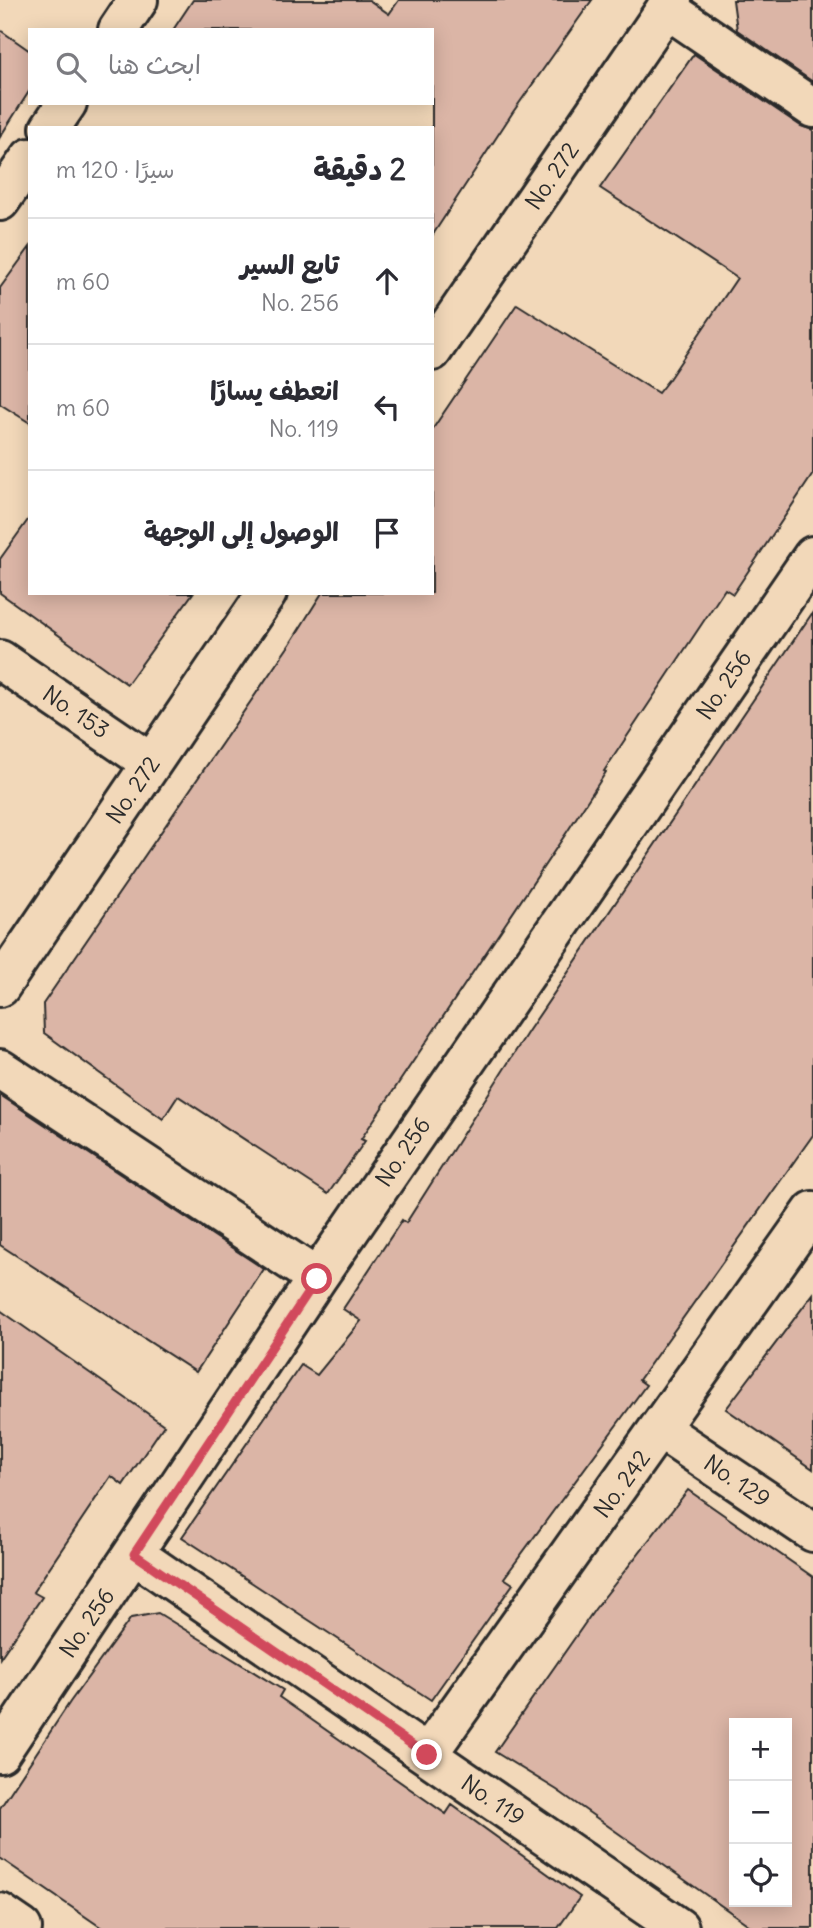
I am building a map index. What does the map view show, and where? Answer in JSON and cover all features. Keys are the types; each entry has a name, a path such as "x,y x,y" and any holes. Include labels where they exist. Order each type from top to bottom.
{"street":[{"path":"119,28 138,0"},
{"path":"669,4 813,108"},
{"name":"No. 272","path":"434,348 669,4"},
{"path":"51,126 66,105"},
{"path":"0,201 28,161"},
{"name":"No. 256","path":"0,1753 317,1279 813,555"},
{"name":"No. 272","path":"0,987 266,595"},
{"name":"No. 153","path":"0,660 151,763"},
{"path":"0,1069 317,1279"},
{"name":"No. 242","path":"427,1755 661,1430 813,1211"},
{"name":"No. 129","path":"661,1430 813,1532"},
{"name":"No. 119","path":"134,1554 679,1928"},
{"path":"0,1913 22,1928"}],"building":[{"path":"193,0 369,0 389,14 399,0 592,0 513,112 434,233 434,28 174,28"},
{"path":"733,0 813,0 813,82 737,30"},
{"path":"0,30 28,50 28,93 0,137"},
{"path":"694,54 801,126 813,130 813,474 733,594 725,589 604,771 606,772 567,832 361,1139 365,1141 328,1194 178,1096 163,1119 44,1033 43,1004 321,595 434,595 434,427 517,304 658,393 669,379 737,278 600,188"},
{"path":"28,250 28,422 0,404 0,288"},
{"path":"28,520 28,595 192,595 127,684 0,593 0,559"},
{"path":"813,612 813,1135 639,1380 646,1385 504,1578 513,1584 431,1700 182,1537 301,1365 317,1375 361,1321 343,1309 402,1220 406,1223 529,1030"},
{"path":"0,1095 264,1269 196,1372 0,1245"},
{"path":"813,1294 813,1469 726,1409"},
{"path":"0,1310 164,1425 123,1485 111,1476 33,1592 42,1597 0,1658"},
{"path":"688,1490 813,1577 813,1928 753,1928 557,1790 495,1752 595,1609"},
{"path":"158,1613 283,1690 279,1697 446,1814 452,1805 580,1897 558,1928 102,1928 0,1858 0,1808 70,1702 131,1618"}],"route":[{"path":"317,1279 134,1554 427,1755"}]}
